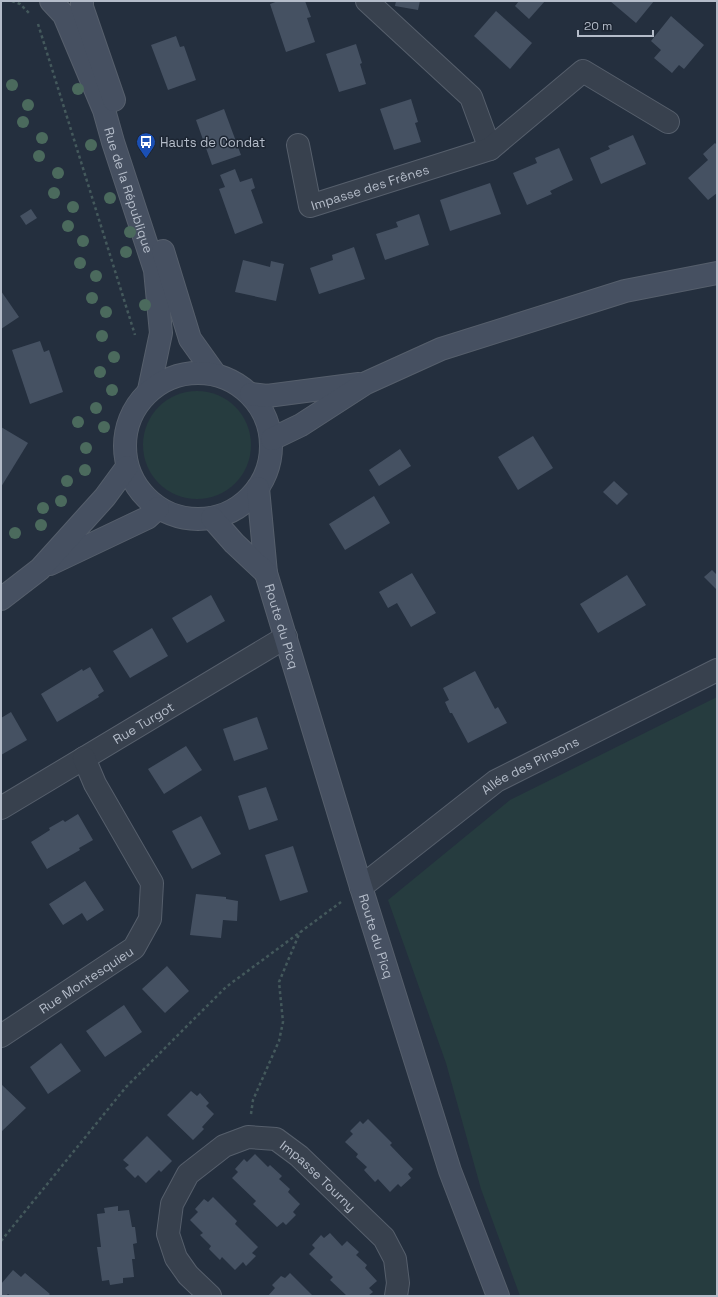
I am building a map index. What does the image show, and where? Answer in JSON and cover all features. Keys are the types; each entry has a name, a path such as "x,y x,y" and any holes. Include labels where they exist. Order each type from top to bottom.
{"main road":[{"name":"Rue de la République","path":"51,1 64,15 104,110 155,270 161,334 148,390"},
{"name":"Rue de la République","path":"82,1 82,7 131,151 190,339 215,374"},
{"path":"272,438 301,425 366,383 441,349 625,291 717,273"},
{"path":"191,372 215,374 234,381 251,394 265,414 272,438 271,456 267,473 258,488 246,502 230,512 212,518 193,519 175,516 158,508 144,496 134,483 127,467 124,446 127,425 135,406 148,390 169,378 191,372"},
{"path":"251,394 267,396 366,383"},
{"path":"1,599 40,569 104,497 127,467"},
{"name":"Route du Picq","path":"258,488 266,573 361,887 450,1171 498,1296"},
{"path":"40,569 147,518 158,508"},
{"name":"Route du Picq","path":"212,518 234,543 266,573"}],"street":[{"path":"367,1 471,97 490,149"},
{"name":"Impasse des Frênes","path":"298,145 310,206 490,149 582,71 668,122"},
{"name":"Rue Turgot","path":"1,808 286,637"},
{"name":"Allée des Pinsons","path":"361,887 496,781 717,670"},
{"name":"Rue Montesquieu","path":"1,1036 134,948 150,919 152,883 95,784 84,758"},
{"name":"Impasse Tourny","path":"210,1296 188,1276 176,1258 168,1234 172,1204 188,1174 224,1146 248,1137 276,1139 299,1156 384,1238 395,1258 398,1283 396,1296"}],"path":[{"path":"12,1 20,4 34,18"},
{"path":"38,23 135,336"},
{"path":"1,1241 126,1087 226,987 361,887"},
{"path":"248,1137 253,1100 279,1041 283,1022 279,982 300,931"}],"green space":[{"path":"197,391 218,395 235,407 247,424 251,445 247,466 235,483 218,495 197,499 176,495 159,483 147,466 143,445 147,424 159,407 176,395"},
{"path":"717,697 717,1296 520,1296 481,1189 446,1063 388,900 510,800"}],"building":[{"path":"278,1 305,1 311,17 307,18 315,42 286,52 270,4"},
{"path":"396,1 420,1 418,10 395,6"},
{"path":"519,1 545,1 529,19 515,6"},
{"path":"610,1 654,1 636,23"},
{"path":"496,11 532,43 510,69 474,36"},
{"path":"671,16 704,45 684,69 679,65 672,73 654,58 661,50 651,41"},
{"path":"176,36 180,47 184,46 196,80 168,90 151,45"},
{"path":"356,44 362,63 360,64 366,84 339,92 326,54"},
{"path":"411,99 418,122 415,123 421,142 394,150 380,109"},
{"path":"224,109 241,155 212,165 196,120"},
{"path":"633,135 646,164 601,184 590,158 610,149 608,146"},
{"path":"715,143 717,145 717,193 708,200 688,178 708,160 703,154"},
{"path":"559,148 573,180 550,191 552,194 527,205 513,173 537,163 535,158"},
{"path":"235,169 240,182 252,178 255,188 251,190 263,223 235,234 219,189 225,187 220,175"},
{"path":"490,183 501,214 450,231 440,200"},
{"path":"31,209 37,218 26,225 20,216"},
{"path":"419,214 429,245 385,260 376,234 398,227 396,222"},
{"path":"354,247 365,279 319,294 310,268 333,260 332,255"},
{"path":"243,260 270,267 271,261 284,264 276,301 235,292"},
{"path":"1,291 19,317 1,329"},
{"path":"40,341 44,352 49,350 63,392 30,404 12,350"},
{"path":"1,427 28,443 1,487"},
{"path":"533,436 553,468 518,490 498,457"},
{"path":"400,449 411,466 379,486 369,470"},
{"path":"614,481 628,494 617,505 603,492"},
{"path":"374,496 390,523 345,550 329,524"},
{"path":"712,570 717,575 717,590 704,577"},
{"path":"412,573 436,613 411,627 397,603 388,608 379,592"},
{"path":"627,575 646,605 598,633 580,604"},
{"path":"211,595 225,621 187,643 172,618"},
{"path":"152,628 168,656 130,678 113,651"},
{"path":"90,667 104,691 98,695 99,697 57,722 41,694 82,669 83,671"},
{"path":"475,671 495,709 498,707 507,723 468,743 445,702 449,700 443,688"},
{"path":"11,712 27,740 1,755 1,718"},
{"path":"257,717 268,749 234,761 223,729"},
{"path":"186,746 202,770 164,794 148,769"},
{"path":"266,787 278,820 249,830 238,796"},
{"path":"78,814 93,840 79,848 80,850 47,869 31,842 50,830 49,828 63,820 65,822"},
{"path":"201,816 221,854 192,869 172,831"},
{"path":"293,846 308,892 280,901 265,855"},
{"path":"85,881 104,910 87,921 82,913 63,925 49,904"},
{"path":"196,894 226,897 226,899 238,901 237,921 223,920 221,938 190,935"},
{"path":"167,966 189,991 165,1013 142,989"},
{"path":"124,1005 142,1032 105,1057 86,1031"},
{"path":"61,1043 81,1071 48,1094 30,1067"},
{"path":"1,1084 26,1108 1,1132"},
{"path":"191,1091 197,1096 200,1093 209,1103 206,1106 214,1114 202,1127 204,1129 193,1140 167,1115"},
{"path":"368,1119 392,1143 390,1145 413,1169 408,1174 411,1178 401,1187 398,1184 390,1192 378,1179 375,1182 364,1170 367,1167 356,1157 358,1154 345,1142 353,1134 350,1131 360,1121 363,1124"},
{"path":"147,1136 172,1161 161,1172 159,1170 146,1183 138,1175 135,1178 125,1168 129,1165 123,1160"},
{"path":"255,1154 268,1167 270,1165 282,1176 279,1179 290,1189 288,1192 300,1204 293,1212 296,1215 286,1225 283,1222 277,1227 253,1204 256,1201 232,1178 238,1172 235,1169 244,1159 247,1162"},
{"path":"213,1197 237,1221 235,1224 258,1247 252,1253 256,1256 246,1266 243,1262 235,1270 222,1257 220,1260 209,1249 211,1246 200,1235 203,1233 190,1220 198,1212 195,1209 204,1199 208,1202"},
{"path":"118,1206 118,1211 129,1210 132,1227 135,1227 137,1243 133,1244 135,1259 132,1259 134,1277 123,1278 123,1283 110,1285 109,1280 102,1281 97,1247 101,1247 97,1214 105,1213 104,1208"},
{"path":"330,1233 342,1246 347,1241 359,1252 356,1255 367,1265 365,1268 377,1281 369,1288 373,1292 368,1296 347,1296 330,1280 333,1277 309,1254 315,1248 312,1245 321,1235 324,1238"},
{"path":"13,1270 21,1277 25,1273 50,1294 48,1296 11,1296 8,1294 6,1296 1,1296 1,1284"},
{"path":"290,1273 313,1296 268,1296 275,1288 272,1285 281,1276 285,1278"}],"place":[{"name":"Hauts de Condat","path":"146,159"}]}
